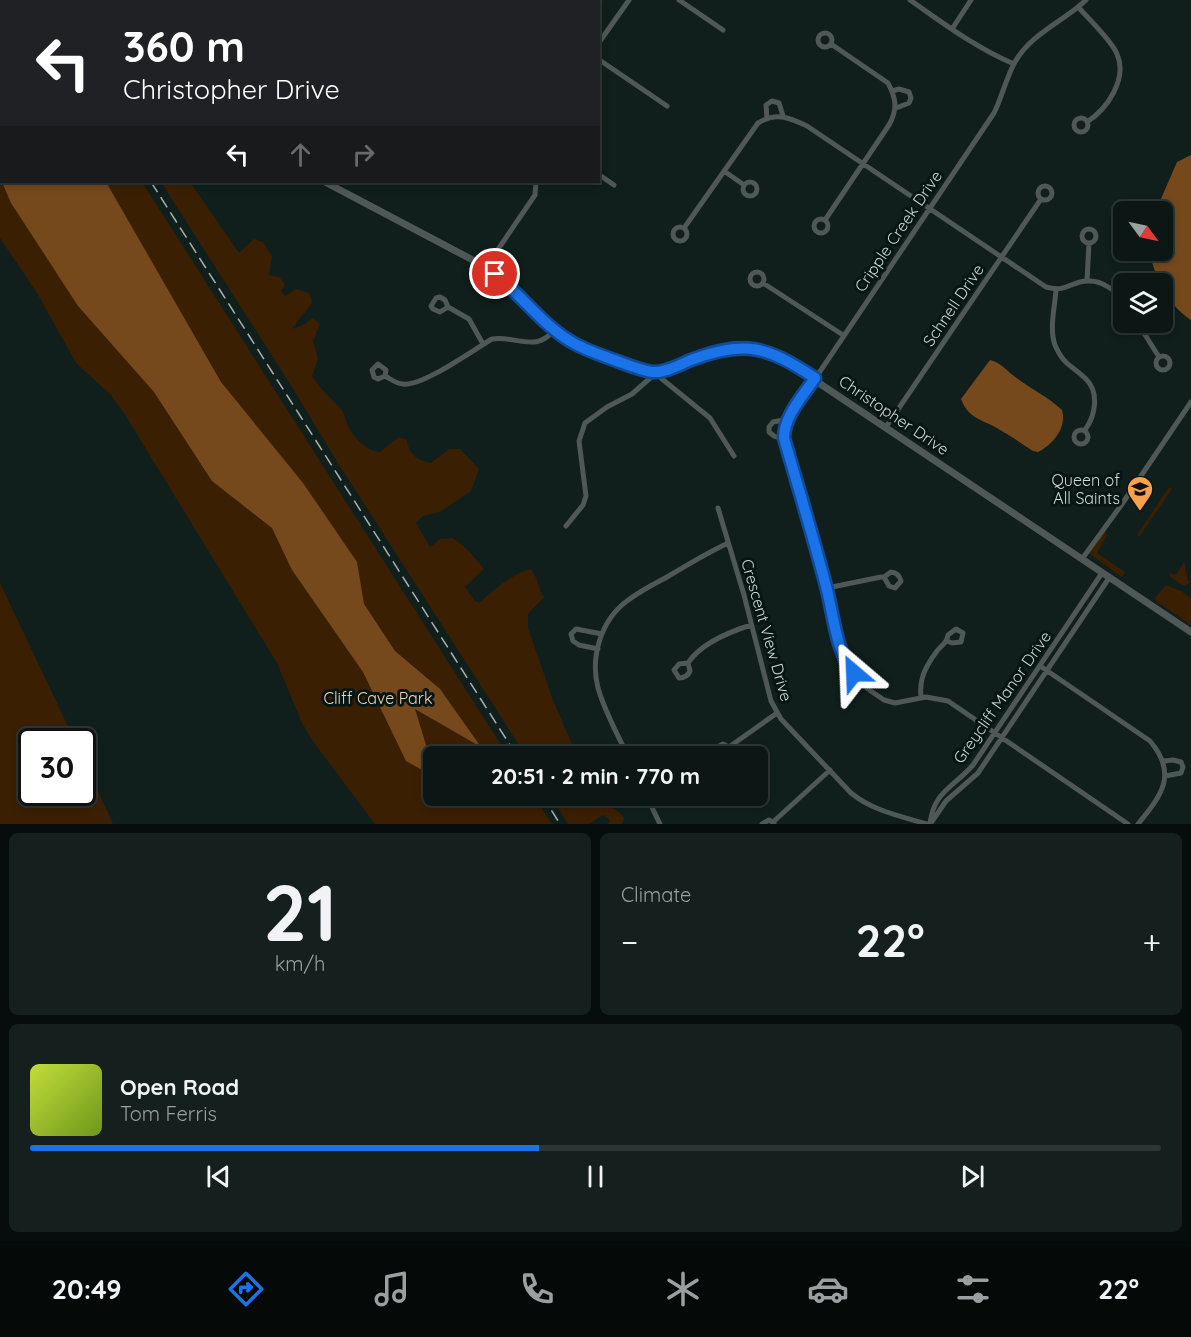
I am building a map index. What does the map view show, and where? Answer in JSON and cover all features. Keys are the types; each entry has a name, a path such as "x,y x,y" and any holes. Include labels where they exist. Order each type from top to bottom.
{"street":[{"path":"600,41 629,0"},
{"path":"679,0 723,30"},
{"path":"910,0 952,29 996,56 1014,64"},
{"path":"952,29 971,0"},
{"path":"1086,0 1078,7 1114,49 1120,66 1114,92 1098,115 1087,122"},
{"name":"Cripple Creek Drive","path":"1078,7 1039,35 1021,53 1014,64 994,113 815,378 789,419 784,432 843,654 849,668 868,689 884,700 895,703 921,697 948,701 1128,824"},
{"path":"825,220 889,124 896,108 888,83 831,44"},
{"path":"600,60 667,106"},
{"path":"892,91 899,89 909,92 911,98 909,103 896,108"},
{"path":"767,118 765,107 772,101 778,103 783,116"},
{"path":"684,228 758,123 767,118 783,116 807,126 1046,287 1063,290 1087,280 1113,291"},
{"path":"724,171 744,185"},
{"path":"600,175 614,185"},
{"path":"328,183 486,267 569,341 590,351 657,372 662,379 710,418 734,456"},
{"path":"486,267 535,195 536,183"},
{"name":"Schnell Drive","path":"886,427 1041,199"},
{"path":"1087,280 1089,243"},
{"path":"763,283 843,336"},
{"path":"1056,290 1053,339 1066,364 1087,379 1094,396 1093,414 1085,430"},
{"path":"448,307 469,319 483,344"},
{"path":"386,376 403,384 414,384 492,339 502,337 532,344 546,339 555,329"},
{"path":"1144,333 1159,357"},
{"name":"Christopher Drive","path":"657,372 715,351 744,348 780,357 815,378 1191,632"},
{"path":"566,526 583,505 586,496 579,441 585,423 600,411 632,394 657,372"},
{"path":"1082,559 1191,402"},
{"name":"Cripple Creek Drive","path":"785,440 769,432 769,427 773,422 789,419"},
{"name":"Crescent View Drive","path":"718,508 767,688 777,713 864,804 929,824"},
{"path":"623,746 598,688 596,662 602,634 611,619 627,601 728,543"},
{"name":"Greycliff Manor Drive","path":"929,824 931,810 937,799 963,777 973,765 1102,573"},
{"path":"827,588 884,577"},
{"name":"Greycliff Manor Drive","path":"929,824 946,801 978,773 1109,578"},
{"path":"1085,599 1092,603"},
{"path":"1077,611 1084,616"},
{"path":"687,663 693,655 709,644 735,630 751,625"},
{"path":"598,649 579,645 573,640 571,634 576,629 602,634"},
{"path":"921,697 921,676 939,648 947,641"},
{"path":"1040,665 1150,741 1164,761 1165,776 1160,795 1138,824"},
{"path":"730,746 777,713"},
{"path":"1164,761 1181,762 1183,767 1181,773 1165,776"},
{"path":"762,824 766,820 774,823 830,770"},
{"path":"651,806 660,824"}],"green space":[{"name":"Cliff Cave Park","path":"0,183 143,183 502,746 423,746 423,806 540,806 552,824 375,824 312,740 302,723 277,663 124,413 111,395 76,363 37,293 0,238"},
{"path":"162,183 191,183 239,253 254,239 263,242 272,256 269,275 279,277 285,284 281,291 285,296 296,289 309,293 312,302 292,329 313,318 320,324 313,341 318,359 312,376 342,410 351,431 361,443 380,452 399,437 407,440 414,456 431,463 449,449 460,449 479,469 471,491 440,512 423,516 416,523 430,547 440,539 453,538 468,550 484,569 465,587 479,603 510,579 531,569 544,597 528,614 528,628 553,700 573,746 520,746"},
{"path":"1169,487 1172,489 1139,537 1137,535"},
{"path":"1104,532 1107,535 1097,553 1125,572 1122,577 1090,554"},
{"path":"1184,562 1188,580 1191,582 1184,586 1169,576 1170,573 1176,575"},
{"path":"0,583 69,728 18,728 18,806 96,806 96,787 113,824 0,824"},
{"path":"1166,585 1191,598 1191,625 1156,601 1155,598"},
{"path":"557,806 608,806 619,812 624,818 622,824 608,824 610,820 603,815 589,824 568,824"}],"shaded area":[{"path":"1191,155 1191,320 1173,303 1173,273 1156,273 1152,261 1173,261 1173,201 1160,201 1177,162"},
{"path":"2,183 107,183 221,382 303,483 357,562 364,604 395,651 440,689 480,746 415,709 426,746 423,746 423,770 406,761 363,672 292,570 272,528 212,481 154,392 78,306 11,203"},
{"path":"990,360 1062,410 1061,429 1054,440 1038,452 972,415 964,406 961,399"}],"railway":[{"path":"152,183 511,746"},
{"path":"549,806 560,824"}],"place":[{"name":"Queen of All Saints","path":"1140,512"}],"route":[{"path":"495,274 569,341 639,368 657,372 715,351 744,348 780,357 815,378 792,413 784,432 784,438 827,588 843,654 849,668 854,673"}]}
